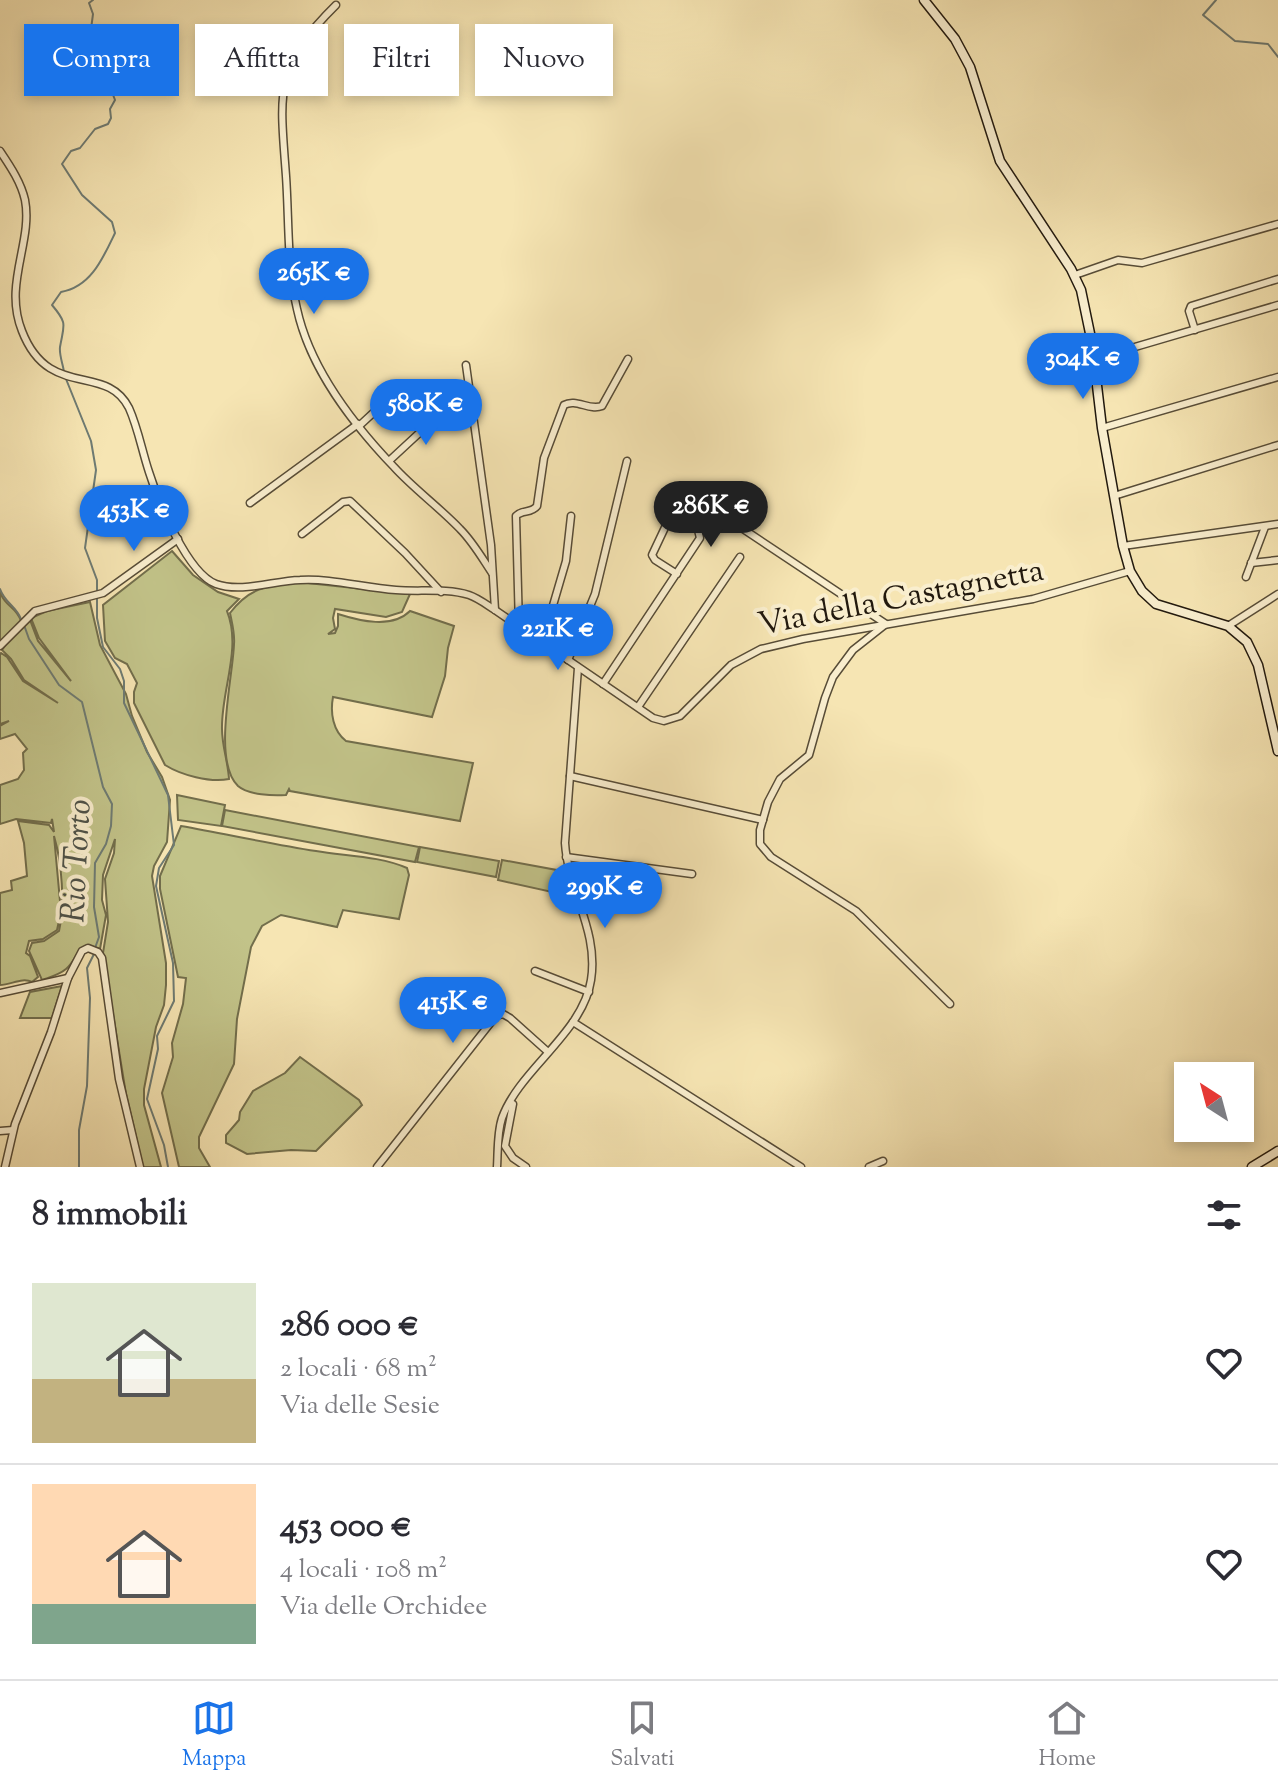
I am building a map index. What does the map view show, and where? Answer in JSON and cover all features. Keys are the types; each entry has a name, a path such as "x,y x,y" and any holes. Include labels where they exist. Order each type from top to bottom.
{"main road":[{"path":"924,0 955,39 970,67 1000,161 1075,275 1083,294 1102,428 1130,571 1144,593 1156,604 1228,626 1244,640 1254,654 1278,751"},
{"path":"1252,1167 1278,1153"},
{"path":"1260,1167 1278,1153"}],"street":[{"path":"336,5 306,38 288,69 282,90 294,295 298,314 321,370 359,425 389,461 461,530 492,573"},
{"name":"Via della Castagnetta","path":"0,151 20,184 26,205 15,294 18,320 36,358 60,375 106,386 125,402 151,478 178,539 197,572 222,586 310,579 387,590 472,596 658,720 674,718 689,709 731,665 755,651 788,642 1033,599 1130,571"},
{"path":"1075,275 1118,260 1142,263 1278,224"},
{"path":"1195,330 1189,313 1191,306 1278,279"},
{"path":"1094,359 1278,305"},
{"path":"519,627 516,516 537,506 544,458 563,406 570,402 601,407 628,359"},
{"path":"466,365 491,545 495,610"},
{"path":"1102,428 1278,377"},
{"path":"250,503 359,425 385,402"},
{"path":"389,461 443,411"},
{"path":"1114,496 1278,445"},
{"path":"568,660 595,594 627,461"},
{"path":"695,497 886,624 856,646 839,668 825,698 809,755 777,783 763,820 759,842 768,855 856,911 950,1004"},
{"path":"302,534 343,502 350,501 441,592"},
{"path":"542,643 566,561 571,516"},
{"path":"603,684 677,574 701,535 674,516 669,519 652,557 677,574"},
{"path":"1123,546 1278,524"},
{"path":"1246,577 1265,527"},
{"path":"0,646 25,619 41,608 106,592 178,539"},
{"path":"638,707 740,557"},
{"path":"1251,563 1278,560"},
{"path":"1228,626 1278,594"},
{"path":"497,1167 501,1122 515,1096 573,1022 589,992 593,968 593,946 566,857 565,839 578,668"},
{"path":"570,776 763,820"},
{"path":"566,857 692,874"},
{"path":"5,1167 13,1130 68,978 82,951 89,948 102,958 121,1088 140,1167"},
{"path":"535,971 589,992"},
{"path":"1,995 68,978"},
{"path":"377,1167 496,1016 507,1016 548,1052"},
{"path":"573,1022 801,1167"},
{"path":"515,1096 505,1144 513,1158 526,1167"},
{"path":"0,1131 13,1130"},
{"path":"869,1167 883,1161"}],"green space":[{"path":"172,551 193,575 218,592 239,599 227,611 232,655 222,729 229,779 196,777 165,765 134,703 137,683 127,664 115,658 105,641 103,605"},
{"path":"298,582 410,594 402,612 386,617 335,609 335,629 328,634 335,633 338,614 385,622 403,617 410,611 454,626 445,676 432,717 333,697 332,709 335,727 346,741 473,763 460,821 289,789 286,795 268,795 238,786 230,774 225,739 234,640 230,613 237,604 260,589"},
{"path":"0,592 21,621 0,643"},
{"path":"90,602 100,645 126,694 132,716 170,800 167,842 152,876 166,963 166,985 144,1089 144,1105 161,1167 143,1167 126,1094 103,953 108,922 105,879 114,853 115,839 103,875 102,900 106,915 100,949 82,948 66,969 42,980 29,951 32,943 44,941 59,931 62,909 62,884 54,836 61,912 57,930 43,939 29,941 26,953 38,977 32,982 24,980 0,985 0,893 12,890 11,881 27,876 18,821 49,825 54,832 52,819 51,823 16,819 0,824 0,785 18,779 24,770 23,753 27,749 15,734 0,739 0,726 9,721 0,724 0,654 7,657 23,681 58,703 24,680 2,650 30,620 38,641 71,681 39,638 31,618 47,611"},
{"path":"177,795 225,805 221,826 178,820"},
{"path":"225,810 419,847 415,862 222,826"},
{"path":"181,826 385,861 407,868 409,875 399,919 343,910 337,927 281,915 262,926 251,947 237,1019 234,1064 199,1137 199,1148 210,1167 179,1167 162,1093 173,1057 172,1043 183,1004 186,978 178,977 160,876"},
{"path":"420,847 499,861 496,877 417,862"},
{"path":"502,860 562,871 570,896 498,880"},
{"path":"62,986 52,1018 20,1018 30,992"},
{"path":"300,1057 362,1105 316,1151 247,1154 226,1143 226,1135 239,1120 240,1112 253,1091 285,1073"}],"waterway":[{"path":"64,372 60,350 64,324 52,305 61,292 88,278 101,261 115,233 112,222 82,195 62,164 95,129 108,124 115,100 112,92 93,90 88,52 93,14 89,3 93,0"},
{"path":"1216,0 1203,15 1235,41 1268,44 1278,57"},
{"path":"66,379 91,441 96,470 85,548 97,580 97,592"},
{"name":"Rio Torto","path":"0,589 21,619"},
{"path":"97,598 97,618 103,647 120,669 124,681 124,703 168,795 174,845 159,868 156,886 173,963 174,1001 157,1036 158,1049 147,1099 164,1145 168,1167"},
{"name":"Rio Torto","path":"24,625 29,639 59,685 82,702 103,787 112,804 106,844 95,863 94,907 99,937 95,948"},
{"name":"Rio Torto","path":"79,1167 79,1130 87,1086 90,998 87,968 94,954"}]}
